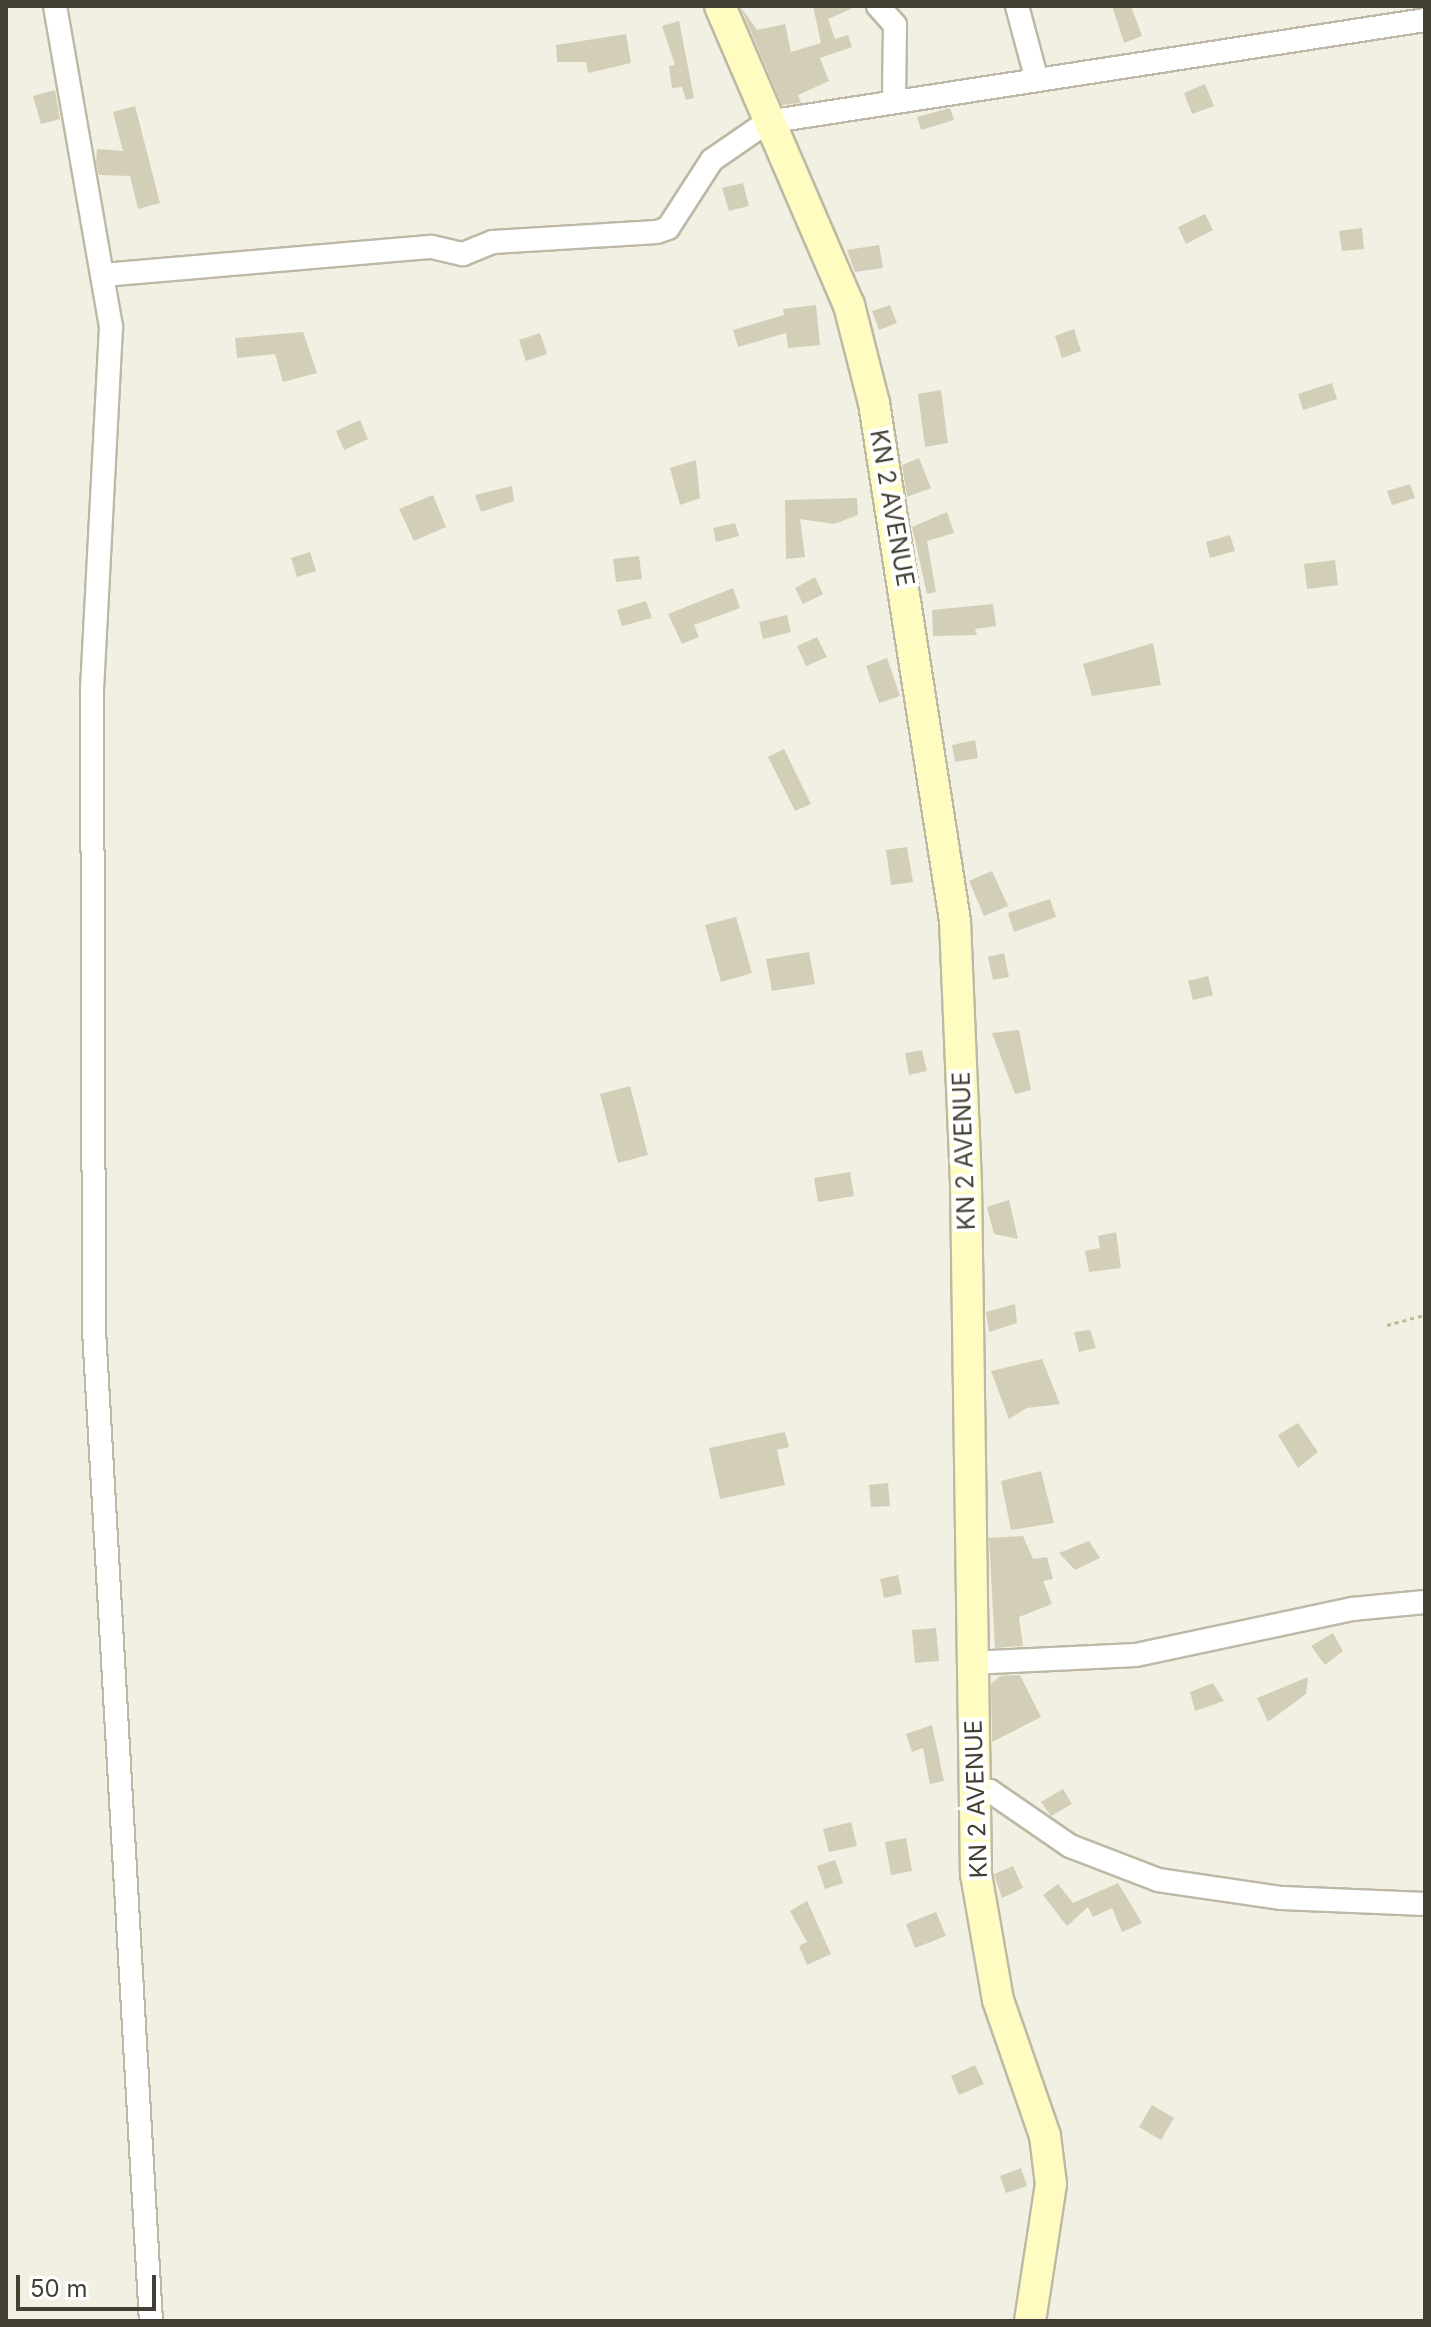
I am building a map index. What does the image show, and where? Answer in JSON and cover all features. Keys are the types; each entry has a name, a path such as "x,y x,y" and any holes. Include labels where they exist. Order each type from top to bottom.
{"main road":[{"name":"KN 2 AVENUE","path":"720,6 767,122 849,305 874,403 955,921 966,1185 970,1663 976,1874 998,2000 1045,2136 1051,2184 1030,2321"}],"street":[{"path":"55,6 111,327 92,688 94,1330 151,2321"},
{"path":"878,6 895,25 894,101"},
{"path":"1017,6 1036,77"},
{"path":"103,275 432,247 463,254 493,242 657,232 668,228 712,160 767,122 1036,77 1425,20"},
{"path":"970,1663 1136,1655 1352,1609 1425,1602"},
{"path":"975,1792 990,1791 1070,1846 1158,1880 1282,1898 1425,1904"}],"path":[{"path":"1387,1325 1425,1315"}],"building":[{"path":"740,6 757,30 785,24 791,52 821,43 813,6 857,6 828,19 835,39 848,35 852,47 820,58 829,81 798,95 801,103 782,105"},
{"path":"1112,6 1131,6 1142,36 1124,43"},
{"path":"679,21 694,98 686,100 682,87 672,88 669,66 675,65 662,26"},
{"path":"626,34 631,63 588,73 586,62 557,62 556,45"},
{"path":"1205,84 1214,106 1192,114 1184,93"},
{"path":"55,90 60,119 41,124 33,96"},
{"path":"135,106 160,203 138,209 130,176 99,175 96,162 97,149 123,151 113,112"},
{"path":"950,108 954,120 921,130 917,117"},
{"path":"743,183 749,206 729,211 722,188"},
{"path":"1205,214 1213,230 1186,244 1178,227"},
{"path":"1362,228 1364,249 1342,251 1339,231"},
{"path":"879,245 883,268 855,272 847,250"},
{"path":"816,305 820,345 788,348 786,333 738,347 733,330 784,315 783,309"},
{"path":"890,305 897,323 879,330 872,311"},
{"path":"1074,329 1081,351 1062,358 1055,336"},
{"path":"303,332 317,373 283,382 275,354 237,358 235,338"},
{"path":"540,333 547,354 526,361 519,340"},
{"path":"1332,383 1337,399 1303,410 1298,394"},
{"path":"941,390 948,443 925,447 918,394"},
{"path":"360,420 368,439 344,450 336,431"},
{"path":"919,458 931,488 907,497 902,465"},
{"path":"696,460 700,498 680,505 670,468"},
{"path":"1410,484 1415,498 1392,505 1387,491"},
{"path":"512,486 514,501 481,512 475,495"},
{"path":"433,495 446,527 414,541 399,509"},
{"path":"857,498 858,515 834,524 800,519 805,557 786,559 785,500"},
{"path":"947,512 954,533 927,541 936,592 927,594 912,527"},
{"path":"735,523 739,536 716,542 713,528"},
{"path":"1230,535 1235,551 1210,558 1206,542"},
{"path":"310,552 316,571 297,577 291,558"},
{"path":"639,556 642,579 616,582 613,559"},
{"path":"1335,560 1338,585 1307,589 1304,564"},
{"path":"815,577 823,594 803,604 795,588"},
{"path":"733,588 740,608 694,625 699,637 682,644 668,614"},
{"path":"646,601 652,618 622,626 617,610"},
{"path":"993,604 996,626 975,629 977,635 933,636 932,610"},
{"path":"787,615 791,632 763,639 759,622"},
{"path":"817,637 827,657 806,666 797,646"},
{"path":"1153,643 1161,685 1092,696 1083,664"},
{"path":"887,658 900,696 879,703 866,666"},
{"path":"975,740 978,758 955,762 952,745"},
{"path":"784,749 811,804 795,811 768,757"},
{"path":"907,847 913,882 891,885 886,850"},
{"path":"992,871 1008,906 984,916 969,881"},
{"path":"1050,899 1056,917 1014,932 1008,913"},
{"path":"736,917 752,973 721,982 705,925"},
{"path":"809,952 815,984 772,991 766,959"},
{"path":"1004,953 1009,977 993,980 988,957"},
{"path":"1208,976 1213,995 1193,1000 1188,981"},
{"path":"1019,1030 1031,1090 1015,1094 992,1033"},
{"path":"922,1050 927,1071 909,1075 905,1053"},
{"path":"630,1086 648,1155 618,1163 600,1094"},
{"path":"850,1172 854,1196 818,1202 814,1178"},
{"path":"1009,1200 1018,1239 994,1234 987,1207"},
{"path":"1116,1232 1121,1268 1089,1272 1085,1251 1100,1248 1098,1236"},
{"path":"1015,1304 1017,1323 989,1332 986,1312"},
{"path":"1090,1330 1096,1348 1079,1352 1074,1332"},
{"path":"1042,1359 1060,1404 1027,1408 1009,1419 991,1371"},
{"path":"1298,1423 1318,1452 1298,1468 1278,1435"},
{"path":"785,1432 789,1447 777,1450 785,1485 720,1499 709,1448"},
{"path":"1041,1471 1054,1523 1011,1530 1001,1481"},
{"path":"888,1483 890,1506 871,1507 869,1485"},
{"path":"1023,1536 1033,1559 1047,1557 1053,1579 1043,1581 1052,1604 1019,1617 1023,1646 995,1648 989,1538"},
{"path":"1089,1541 1100,1558 1075,1570 1059,1553"},
{"path":"898,1575 902,1594 884,1598 880,1579"},
{"path":"936,1628 939,1661 915,1663 912,1630"},
{"path":"1333,1633 1343,1651 1325,1665 1311,1646"},
{"path":"1020,1675 1041,1717 992,1742 991,1684 1000,1676"},
{"path":"1308,1677 1306,1694 1268,1722 1257,1698"},
{"path":"1213,1683 1224,1701 1195,1711 1190,1692"},
{"path":"932,1725 944,1781 930,1784 923,1748 912,1752 906,1734"},
{"path":"1063,1789 1072,1804 1051,1816 1041,1802"},
{"path":"851,1822 857,1846 829,1852 823,1829"},
{"path":"906,1838 912,1871 891,1875 885,1842"},
{"path":"835,1860 843,1883 825,1889 817,1866"},
{"path":"1013,1866 1023,1888 1002,1898 994,1874"},
{"path":"1118,1883 1142,1923 1122,1932 1112,1908 1093,1917 1088,1907 1067,1926 1043,1895 1058,1884 1073,1903"},
{"path":"807,1901 831,1954 807,1965 799,1946 807,1942 790,1911"},
{"path":"936,1912 946,1936 915,1948 906,1924"},
{"path":"975,2065 984,2084 959,2095 951,2076"},
{"path":"1152,2105 1174,2118 1161,2140 1139,2127"},
{"path":"1021,2168 1027,2186 1006,2193 1000,2176"}]}
